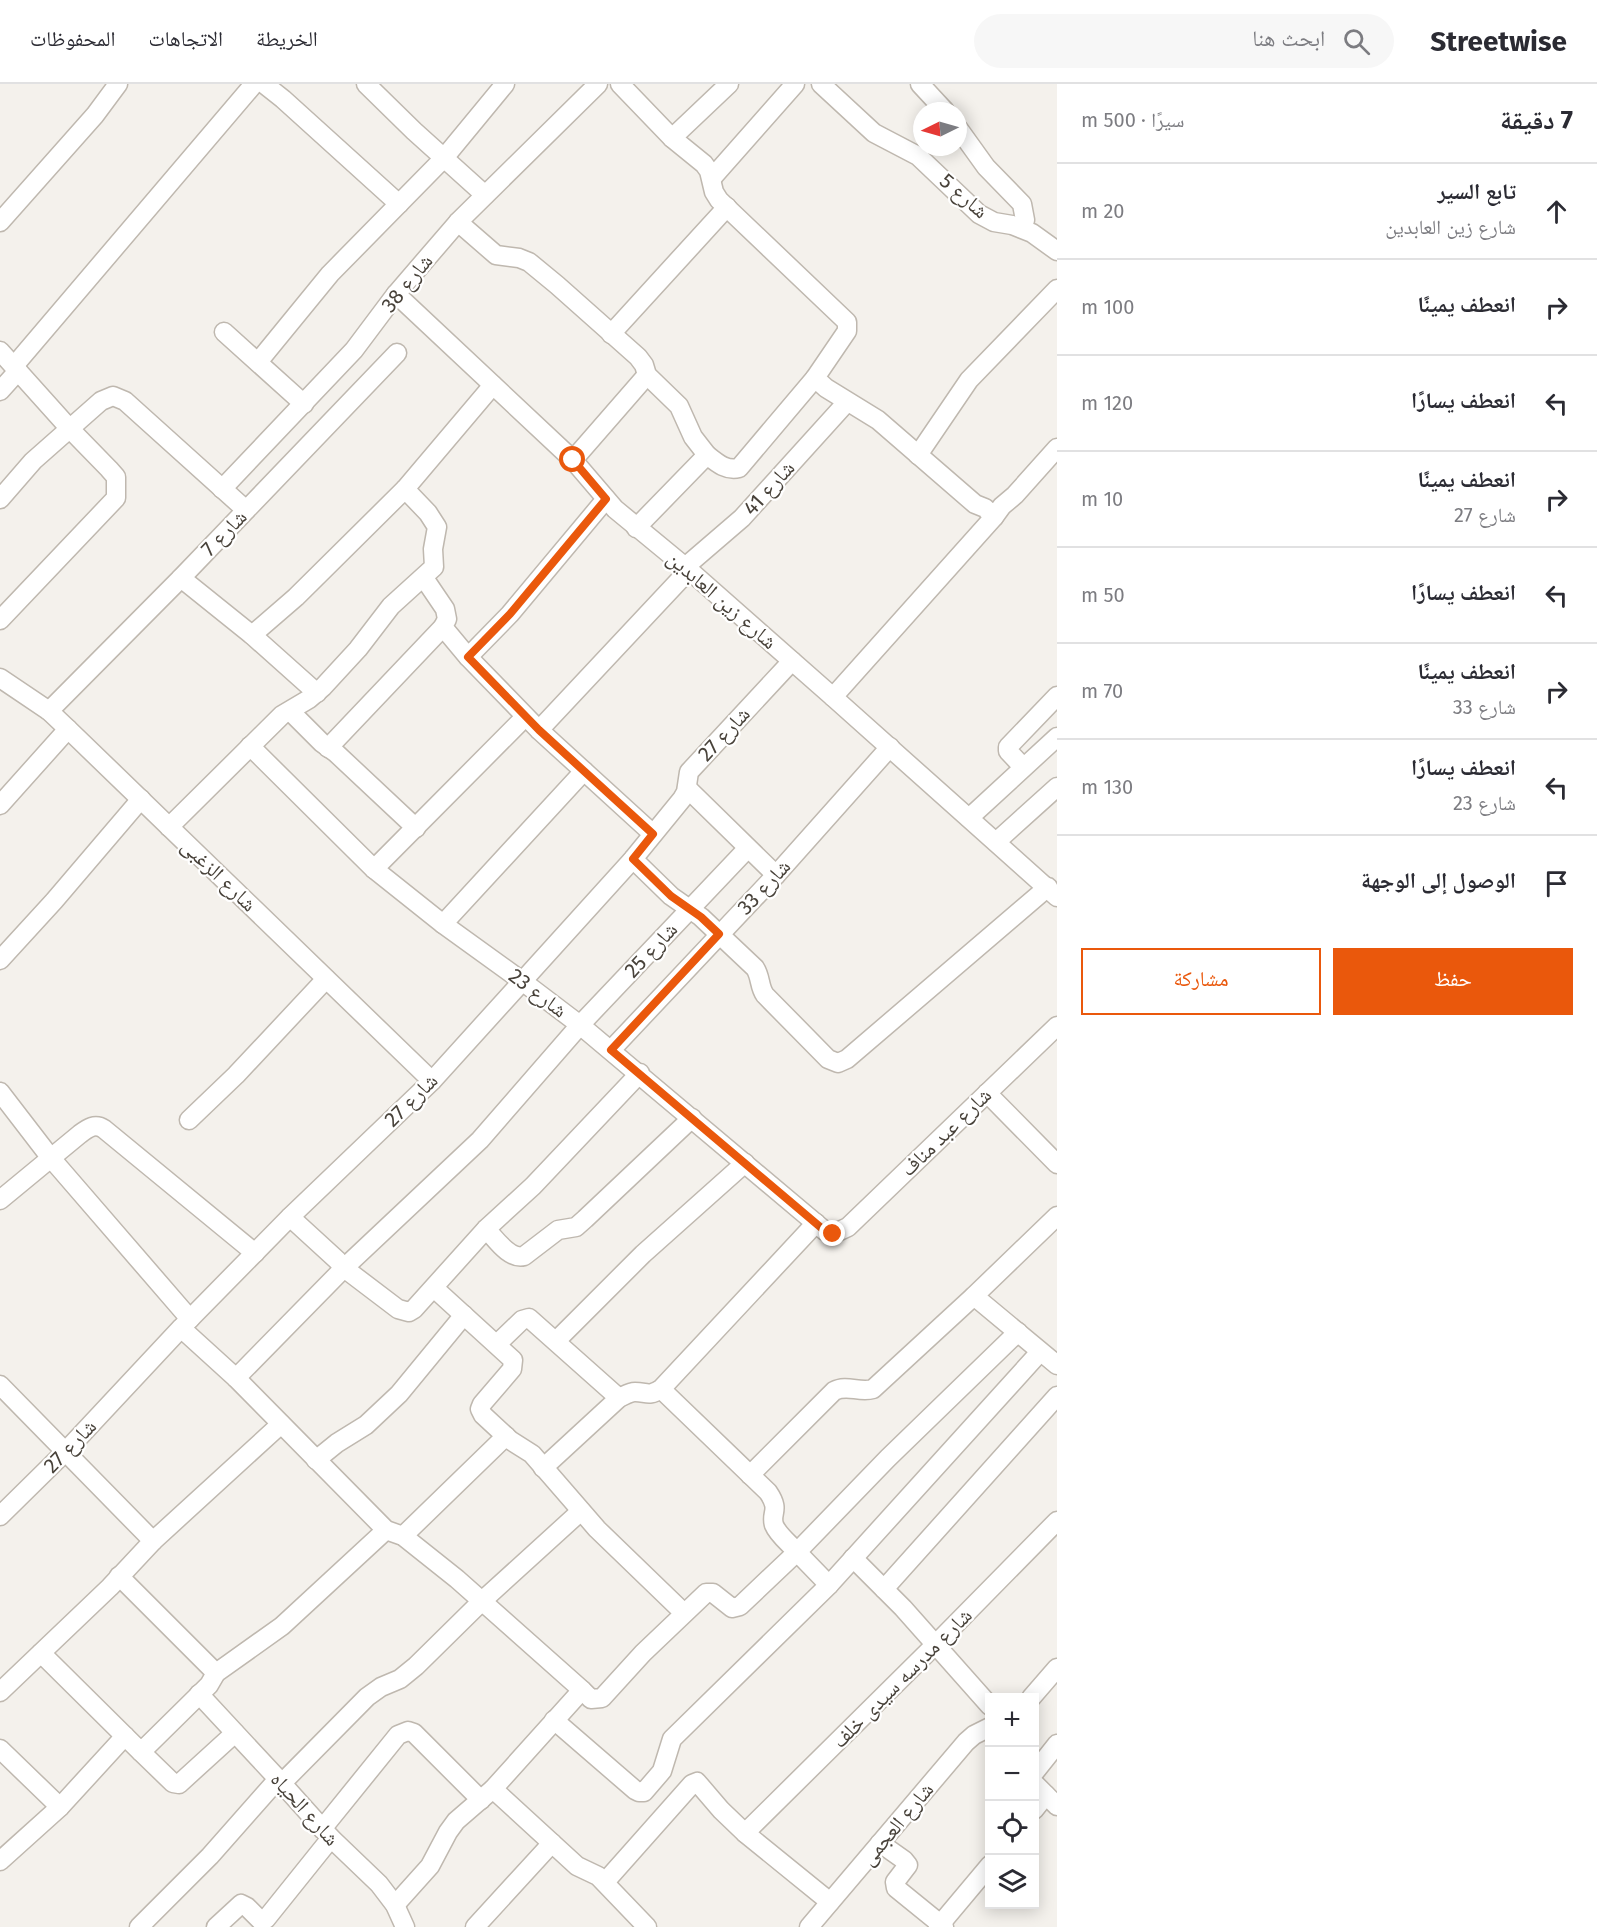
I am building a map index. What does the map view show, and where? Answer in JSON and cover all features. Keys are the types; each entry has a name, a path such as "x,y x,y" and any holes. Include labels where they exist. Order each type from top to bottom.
{"street":[{"path":"0,222 95,115 118,84"},
{"path":"0,391 254,84"},
{"path":"264,84 399,204"},
{"path":"366,84 484,195"},
{"path":"258,362 330,274 444,158 505,84"},
{"name":"شارع 38","path":"222,489 354,350 396,294 458,222 598,84"},
{"path":"458,222 496,255 519,258 529,262 558,285 638,357 647,375 679,406 693,437 707,454 732,470 739,468 815,378 847,331 847,322 727,207 714,192 712,178 704,164 672,138 620,84"},
{"path":"672,138 729,84"},
{"path":"712,178 795,84"},
{"path":"920,84 937,102"},
{"name":"شارع 5","path":"823,85 874,133 918,156 979,214 994,222 1022,228 1057,251"},
{"path":"967,141 986,167 1022,204 1025,220 1022,228"},
{"path":"611,334 727,207"},
{"path":"918,455 969,380 1057,289"},
{"name":"شارع زين العابدين","path":"396,294 573,460 606,499 636,528 687,568 1053,892"},
{"path":"224,332 304,404"},
{"path":"0,351 116,477 116,498 0,620"},
{"name":"شارع 7","path":"49,711 181,578 397,353"},
{"path":"573,460 647,375"},
{"path":"815,378 847,402 878,420 975,504 985,508 994,517"},
{"path":"252,634 296,597 405,489 493,385"},
{"path":"0,499 33,460 101,401 108,397 119,397 246,510"},
{"name":"شارع 41","path":"539,730 687,568 712,542 742,518 847,402"},
{"path":"833,697 1002,506 1015,495 1057,448"},
{"path":"636,528 707,454"},
{"path":"169,827 282,715 317,693 358,649 391,606 434,567 433,549 437,526 405,489"},
{"path":"468,657 510,614 606,499"},
{"path":"181,578 252,634 317,693"},
{"path":"328,748 443,627 447,619 445,609 424,578"},
{"path":"443,627 525,717 653,834"},
{"name":"شارع 27","path":"0,1516 66,1451 185,1324 290,1217 432,1081 633,859 682,800 687,788 689,772 792,661"},
{"name":"شارع الزغبى","path":"0,678 49,711 432,1081"},
{"path":"1023,767 1008,751 1008,747 1057,696"},
{"path":"290,711 416,828"},
{"path":"374,869 525,717"},
{"path":"0,805 68,729"},
{"path":"969,818 1057,737"},
{"name":"شارع 23","path":"250,746 374,869 443,924 580,1025 640,1073 825,1231 833,1234"},
{"name":"شارع 33","path":"611,1050 776,875 890,747"},
{"path":"443,924 584,771"},
{"path":"996,843 1057,787"},
{"path":"687,788 776,875"},
{"path":"0,960 54,902 141,799"},
{"name":"شارع 25","path":"236,1378 344,1268 480,1140 580,1025 747,849"},
{"path":"633,859 671,896 701,917 755,968 761,977 761,987 765,995 828,1059 842,1063 1053,892"},
{"path":"189,1120 244,1067 326,979"},
{"name":"شارع عبد مناف","path":"833,1234 848,1227 1057,1026"},
{"path":"290,1217 344,1268 403,1312 410,1312 486,1229 533,1186 640,1073"},
{"path":"0,1092 185,1324 236,1378 316,1460 394,1533 482,1601 591,1699 602,1698 684,1613 710,1592 716,1594 732,1608 740,1606 1018,1332"},
{"path":"987,1093 1057,1164"},
{"path":"486,1229 511,1254 518,1257 524,1256 558,1230 576,1227 692,1118"},
{"path":"0,1200 85,1130 94,1126 101,1127 255,1253"},
{"path":"556,1341 643,1254 745,1163"},
{"path":"750,1474 834,1391 843,1387 861,1391 873,1389 1057,1216"},
{"path":"543,1468 619,1398 637,1392 646,1395 661,1389 816,1223"},
{"path":"434,1288 510,1356 513,1365 484,1402 480,1409 483,1414 506,1436 532,1454 597,1529 684,1613"},
{"path":"974,1296 1057,1365"},
{"path":"316,1460 337,1443 366,1425 399,1394 464,1315"},
{"path":"497,1344 526,1317 531,1319 619,1398"},
{"path":"554,1720 635,1790 644,1792 662,1772 672,1739 829,1585 1040,1352"},
{"path":"0,1385 153,1541"},
{"path":"661,1389 772,1497 776,1507 774,1522 776,1527 829,1585"},
{"path":"884,1589 1057,1396"},
{"path":"0,1692 153,1541 281,1424"},
{"path":"141,1752 208,1685 216,1673 282,1626 506,1436"},
{"path":"139,1927 280,1781 367,1697 381,1687 400,1679 416,1666 482,1601 581,1511"},
{"name":"شارع مدرسه سيدى خلف","path":"746,1833 1057,1521"},
{"path":"853,1558 936,1644 985,1700"},
{"path":"119,1576 216,1673"},
{"path":"41,1653 173,1783 179,1784 235,1733"},
{"path":"1036,1693 1057,1668"},
{"path":"395,1905 430,1866 452,1827 487,1795 582,1690"},
{"name":"شارع الحياه","path":"199,1694 326,1834 379,1884 395,1905 405,1927"},
{"path":"216,1927 241,1904 259,1919 263,1921 266,1919 398,1735 404,1731 414,1733 487,1795 552,1843 577,1866 598,1876 647,1927"},
{"name":"شارع العجمى","path":"809,1927 966,1742 985,1732"},
{"path":"0,1861 60,1807 125,1736"},
{"path":"1039,1768 1057,1744"},
{"path":"0,1749 60,1807"},
{"path":"605,1882 694,1783 699,1783 721,1810 746,1833 830,1902"},
{"path":"475,1927 552,1843"},
{"path":"880,1843 908,1865 895,1882 896,1888 941,1926 985,1870"}],"route":[{"path":"573,460 606,499 510,614 468,657 539,730 653,834 633,859 671,896 701,917 719,934 611,1050 825,1231 833,1234"}]}
